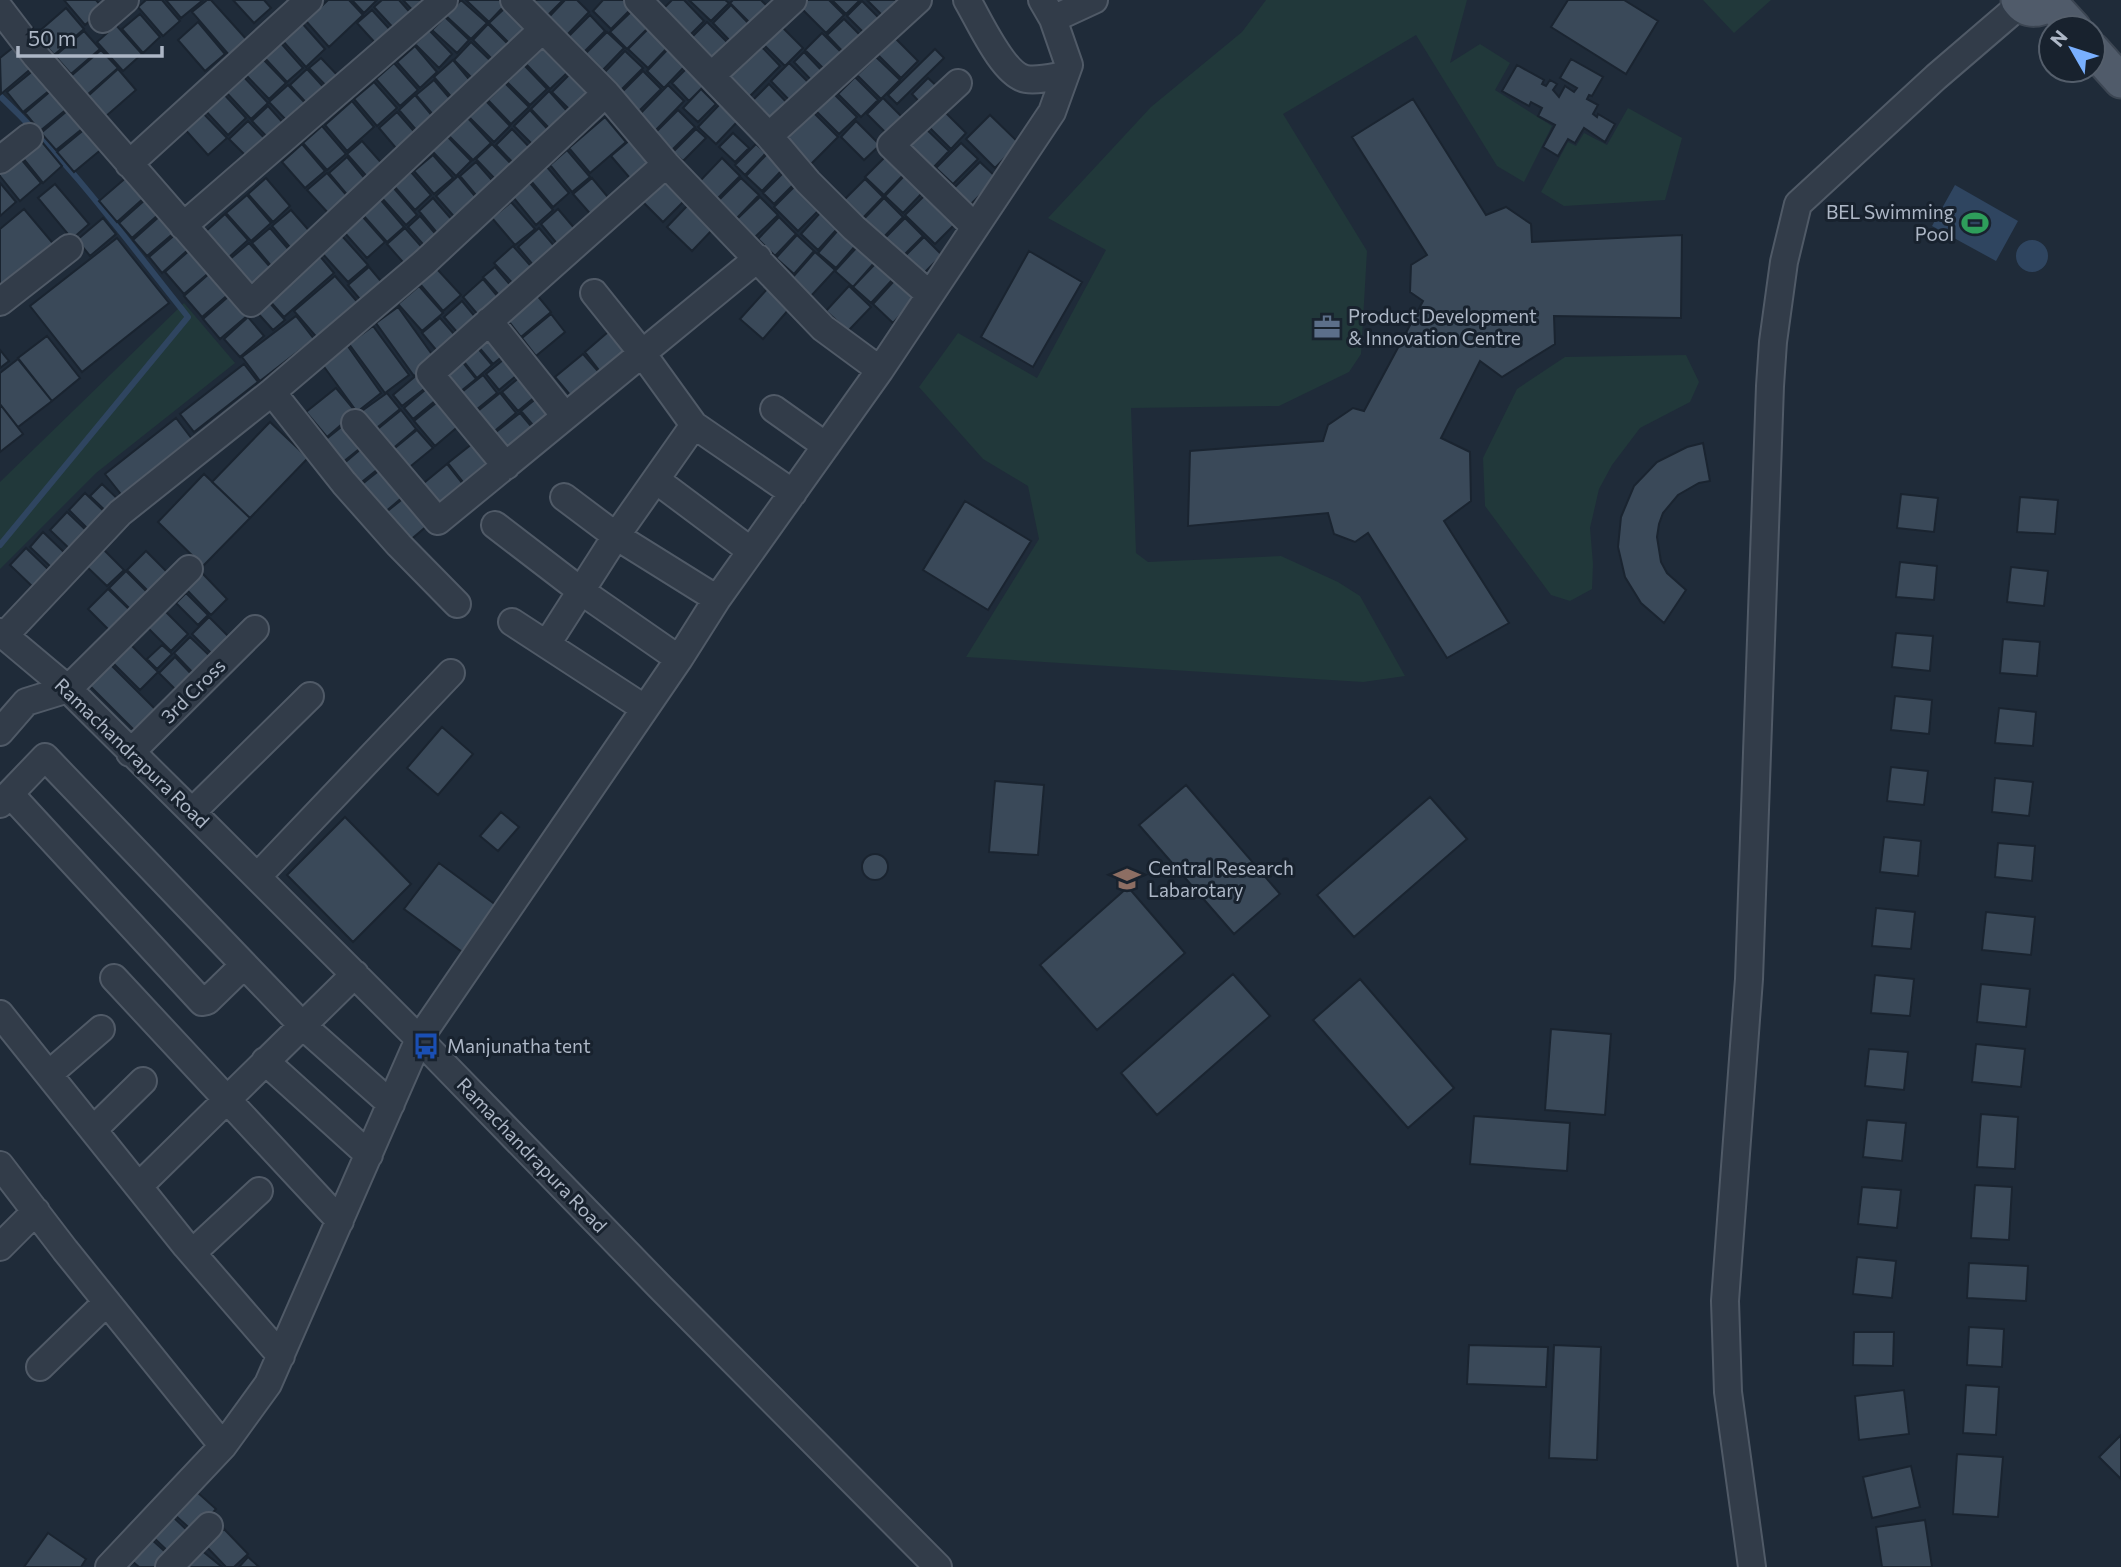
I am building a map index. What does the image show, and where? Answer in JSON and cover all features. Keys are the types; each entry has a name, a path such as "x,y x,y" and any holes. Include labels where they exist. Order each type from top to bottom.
{"main road":[{"path":"2035,2 2053,14"},
{"path":"2107,66 2121,81"}],"street":[{"path":"103,19 125,0"},
{"path":"129,164 309,0"},
{"path":"183,226 444,0"},
{"path":"514,0 606,93 666,164 823,328 880,370"},
{"path":"711,75 793,0"},
{"path":"769,136 918,0"},
{"path":"967,0 1013,73 1025,79 1065,75"},
{"path":"117,1564 223,1446 268,1384 419,1039 679,659 717,599 880,370 1052,112 1069,65 1048,10 1094,0"},
{"path":"1752,1567 1728,1392 1724,1301 1749,979 1768,422 1773,342 1784,262 1798,204 1936,77 2035,2"},
{"path":"646,3 808,182 853,228 930,295"},
{"path":"0,9 36,56 251,303 542,30"},
{"path":"958,83 891,145 975,227"},
{"path":"3,634 120,513 272,392 425,262 606,93"},
{"path":"0,160 29,137"},
{"path":"506,466 430,374 666,164"},
{"path":"0,302 69,248"},
{"path":"355,423 438,521 758,258"},
{"path":"594,293 694,425 793,493"},
{"path":"489,321 565,416"},
{"path":"272,392 344,483 399,545 457,604"},
{"path":"774,410 826,446"},
{"path":"547,645 616,536 694,425"},
{"path":"656,480 751,551"},
{"path":"564,497 616,536 717,599"},
{"path":"495,525 581,592 679,659"},
{"path":"0,732 26,702 68,689 189,569"},
{"path":"512,622 644,708"},
{"name":"3rd Cross","path":"130,753 255,629"},
{"name":"Ramachandrapura Road","path":"3,634 68,689 355,974 938,1567"},
{"path":"257,877 451,673"},
{"path":"192,812 310,696"},
{"path":"244,965 207,1001 202,1002 5,799 45,757 302,1025 391,1104"},
{"path":"139,1186 355,974"},
{"path":"114,978 340,1221"},
{"path":"0,1014 192,1253 281,1356"},
{"path":"50,1074 101,1029"},
{"path":"265,1061 369,1155"},
{"path":"94,1129 143,1081"},
{"path":"0,1165 223,1446"},
{"path":"192,1253 259,1191"},
{"path":"0,1247 36,1212"},
{"path":"40,1367 107,1302"},
{"path":"169,1567 209,1525"}],"green space":[{"path":"1266,0 1467,0 1450,63 1480,44 1510,63 1495,90 1552,126 1524,182 1497,166 1416,35 1283,114 1367,251 1361,354 1349,372 1279,406 1131,408 1136,553 1148,562 1281,556 1338,582 1360,596 1405,676 1363,682 966,657 1039,539 1028,486 983,459 919,387 958,333 1037,378 1106,250 1048,218 1151,107 1242,32"},
{"path":"1703,0 1771,0 1734,33"},
{"path":"1628,108 1682,138 1665,200 1564,206 1541,192 1568,142 1576,146 1584,133 1607,145"},
{"path":"184,303 235,363 96,473 0,569 0,482"},
{"path":"1686,355 1699,382 1690,402 1640,428 1612,465 1599,489 1590,528 1592,589 1570,601 1551,595 1485,506 1483,458 1517,389 1565,357"}],"water":[{"name":"BEL Swimming Pool","path":"1955,185 2018,221 1996,261 1932,226"},
{"path":"2032,240 2043,245 2048,256 2043,267 2032,272 2021,267 2016,256 2021,245"}],"building":[{"path":"64,0 96,0 104,9 85,25"},
{"path":"146,0 162,0 180,21 163,36 138,7"},
{"path":"166,0 203,0 181,18"},
{"path":"207,0 211,0 247,40 229,55 192,12"},
{"path":"233,0 264,0 271,8 254,23"},
{"path":"328,0 349,0 363,15 329,47 306,21"},
{"path":"352,0 377,0 364,13"},
{"path":"382,0 399,0 415,18 398,33 374,7"},
{"path":"403,0 433,0 417,15"},
{"path":"461,0 487,23 471,39 446,16"},
{"path":"466,0 501,0 506,4 489,22"},
{"path":"531,0 563,0 547,16"},
{"path":"565,0 577,0 589,12 566,36 548,18"},
{"path":"603,0 626,0 633,7 611,29 593,11"},
{"path":"672,0 684,0 704,21 689,36 663,9"},
{"path":"689,0 725,0 729,3 711,21"},
{"path":"733,0 761,0 771,10 754,27 730,3"},
{"path":"805,0 829,0 844,15 826,33 799,6"},
{"path":"832,0 860,0 846,14"},
{"path":"867,0 902,0 890,23"},
{"path":"1568,0 1624,0 1658,21 1626,74 1551,27"},
{"path":"862,1 885,24 870,39 847,16"},
{"path":"731,5 750,25 732,43 713,23"},
{"path":"506,7 530,31 514,48 489,23"},
{"path":"66,8 84,29 54,55 36,34"},
{"path":"634,9 651,25 627,49 610,32"},
{"path":"372,10 393,33 378,46 357,23"},
{"path":"140,14 160,37 143,53 122,29"},
{"path":"590,15 605,31 583,53 568,37"},
{"path":"445,17 469,40 457,53 432,30"},
{"path":"844,19 864,39 847,56 827,35"},
{"path":"198,22 225,54 205,71 178,40"},
{"path":"301,22 325,49 306,67 282,40"},
{"path":"707,22 728,43 711,59 691,38"},
{"path":"488,24 514,50 499,66 473,40"},
{"path":"116,25 142,54 123,71 97,42"},
{"path":"780,25 803,48 785,66 763,44"},
{"path":"650,27 669,46 648,68 628,49"},
{"path":"429,30 452,54 439,68 415,44"},
{"path":"84,31 100,49 71,74 55,56"},
{"path":"607,32 624,48 600,73 583,56"},
{"path":"822,33 847,58 830,75 805,50"},
{"path":"895,38 918,61 901,78 878,55"},
{"path":"279,41 303,68 287,82 263,56"},
{"path":"471,42 495,65 477,83 454,60"},
{"path":"759,44 780,66 749,97 728,75"},
{"path":"15,46 33,67 1,94 0,58"},
{"path":"415,46 437,72 420,88 397,62"},
{"path":"544,47 568,72 550,89 526,64"},
{"path":"669,48 686,65 664,88 647,71"},
{"path":"935,49 944,58 897,104 888,95"},
{"path":"101,50 118,68 87,95 71,76"},
{"path":"625,51 643,68 618,93 601,76"},
{"path":"804,52 825,74 815,84 794,62"},
{"path":"261,57 286,83 269,99 244,73"},
{"path":"876,57 900,80 881,99 857,75"},
{"path":"321,58 341,79 330,90 309,68"},
{"path":"1571,59 1603,77 1592,96 1589,95 1587,99 1598,105 1593,114 1615,124 1605,142 1584,128 1575,143 1568,139 1558,156 1543,147 1555,125 1538,116 1542,108 1531,102 1529,106 1502,91 1517,65 1544,80 1542,84 1546,86 1550,80 1557,84 1553,90 1559,97 1565,86 1574,92 1577,88 1560,78"},
{"path":"453,60 473,84 454,100 434,77"},
{"path":"394,63 418,90 400,106 376,79"},
{"path":"789,63 812,86 794,105 771,81"},
{"path":"524,65 547,89 530,105 507,82"},
{"path":"688,67 705,85 689,101 672,83"},
{"path":"118,69 136,90 105,117 88,96"},
{"path":"307,69 328,92 311,108 290,85"},
{"path":"34,70 50,90 23,112 7,92"},
{"path":"643,71 661,89 637,113 619,95"},
{"path":"571,73 595,98 576,116 552,92"},
{"path":"242,75 268,103 251,119 225,91"},
{"path":"855,77 878,100 861,117 838,94"},
{"path":"928,78 942,91 925,108 912,94"},
{"path":"434,80 452,101 435,117 416,95"},
{"path":"374,82 397,108 377,126 354,99"},
{"path":"505,83 529,107 511,124 488,100"},
{"path":"769,84 792,108 776,124 752,101"},
{"path":"288,85 309,107 290,124 269,102"},
{"path":"668,85 684,101 654,132 638,116"},
{"path":"53,89 68,108 40,131 25,113"},
{"path":"701,89 716,104 698,122 683,108"},
{"path":"221,91 246,118 228,135 203,108"},
{"path":"549,91 567,111 549,128 531,109"},
{"path":"833,93 857,117 839,134 815,110"},
{"path":"415,95 434,118 418,132 399,110"},
{"path":"883,98 904,119 888,135 867,114"},
{"path":"1413,99 1486,215 1506,207 1531,224 1532,242 1682,235 1681,318 1554,316 1555,344 1502,377 1480,361 1441,438 1470,452 1471,501 1444,521 1509,623 1447,658 1368,533 1355,542 1334,534 1328,513 1188,526 1190,451 1323,441 1328,425 1353,408 1364,411 1423,301 1410,292 1411,265 1427,255 1352,137"},
{"path":"352,101 374,127 347,151 325,125"},
{"path":"486,101 510,126 494,142 469,117"},
{"path":"720,104 737,122 716,144 698,127"},
{"path":"268,106 285,125 270,140 252,121"},
{"path":"941,108 966,133 951,149 926,124"},
{"path":"200,110 227,138 208,155 182,126"},
{"path":"530,110 553,135 538,150 514,126"},
{"path":"678,110 695,127 672,150 655,133"},
{"path":"67,111 82,129 56,150 41,133"},
{"path":"397,112 419,137 401,154 379,128"},
{"path":"813,112 838,137 811,164 786,139"},
{"path":"990,115 1019,143 995,168 966,139"},
{"path":"466,116 491,143 473,160 447,134"},
{"path":"605,117 626,142 590,173 569,148"},
{"path":"248,121 271,145 252,162 229,139"},
{"path":"856,121 880,145 864,160 841,137"},
{"path":"322,126 346,154 327,170 303,143"},
{"path":"923,126 949,151 932,169 906,143"},
{"path":"86,128 103,148 74,172 57,152"},
{"path":"512,129 533,151 517,167 496,145"},
{"path":"696,129 706,138 683,161 673,152"},
{"path":"733,133 749,148 735,162 719,147"},
{"path":"37,136 62,166 43,183 18,152"},
{"path":"447,136 471,161 456,176 432,151"},
{"path":"631,139 655,167 635,184 611,156"},
{"path":"362,141 385,167 370,180 347,154"},
{"path":"961,143 978,159 953,184 936,168"},
{"path":"302,144 325,171 305,188 282,162"},
{"path":"492,144 514,167 498,182 476,159"},
{"path":"756,144 766,153 745,175 735,165"},
{"path":"567,150 590,177 572,192 550,165"},
{"path":"16,153 41,183 20,201 0,176 0,166"},
{"path":"889,153 907,171 884,195 865,177"},
{"path":"767,154 783,169 762,191 746,176"},
{"path":"433,155 453,178 434,194 414,171"},
{"path":"347,157 367,181 349,197 329,173"},
{"path":"722,158 740,176 716,200 699,182"},
{"path":"476,162 498,187 481,201 460,176"},
{"path":"980,162 997,178 971,204 954,188"},
{"path":"547,167 569,193 553,207 531,181"},
{"path":"785,171 796,182 774,204 763,193"},
{"path":"411,172 431,195 415,210 394,186"},
{"path":"327,173 349,198 330,215 307,190"},
{"path":"906,174 924,191 903,213 885,196"},
{"path":"128,176 145,197 117,222 99,201"},
{"path":"458,176 480,202 458,221 436,196"},
{"path":"266,178 290,206 273,222 248,194"},
{"path":"592,178 612,202 594,218 573,194"},
{"path":"661,178 684,201 663,222 640,199"},
{"path":"741,178 759,195 736,219 718,201"},
{"path":"865,179 883,197 859,222 840,204"},
{"path":"0,183 16,202 0,216"},
{"path":"530,183 553,210 536,225 513,197"},
{"path":"55,184 89,224 72,239 38,198"},
{"path":"797,184 821,208 798,231 774,207"},
{"path":"392,186 417,215 406,225 381,197"},
{"path":"927,193 957,222 935,244 905,215"},
{"path":"247,195 271,223 251,241 226,213"},
{"path":"760,197 778,215 754,238 736,220"},
{"path":"433,198 453,221 438,234 419,211"},
{"path":"884,198 903,217 879,242 860,223"},
{"path":"146,199 159,214 132,238 119,223"},
{"path":"380,199 404,227 387,242 363,215"},
{"path":"511,202 535,229 515,245 492,218"},
{"path":"688,205 713,229 692,251 667,227"},
{"path":"24,209 56,247 0,295 0,229"},
{"path":"558,209 581,236 563,251 541,224"},
{"path":"291,210 312,234 293,251 272,226"},
{"path":"820,213 837,229 818,250 801,234"},
{"path":"225,214 248,240 228,258 205,232"},
{"path":"161,215 175,232 147,256 133,240"},
{"path":"362,216 385,242 367,258 344,232"},
{"path":"420,216 440,239 428,250 408,227"},
{"path":"779,217 796,234 775,256 758,239"},
{"path":"103,218 116,234 90,256 77,240"},
{"path":"905,218 923,236 899,260 881,242"},
{"path":"270,228 290,251 272,267 252,243"},
{"path":"405,228 427,253 409,269 387,244"},
{"path":"539,228 561,254 539,272 518,247"},
{"path":"839,229 856,245 836,268 818,253"},
{"path":"177,233 190,248 162,273 149,257"},
{"path":"797,235 814,251 794,274 776,258"},
{"path":"342,236 368,265 348,282 322,253"},
{"path":"924,237 942,255 919,278 901,260"},
{"path":"117,238 169,303 82,372 30,306"},
{"path":"249,243 271,268 252,285 229,260"},
{"path":"513,246 537,273 518,289 494,263"},
{"path":"858,246 875,262 853,287 835,271"},
{"path":"191,249 211,271 184,294 165,272"},
{"path":"1029,251 1082,282 1033,367 981,337"},
{"path":"815,252 835,270 811,296 792,278"},
{"path":"319,255 334,273 284,317 268,299"},
{"path":"876,263 893,279 871,303 853,287"},
{"path":"369,267 385,286 364,304 348,285"},
{"path":"495,267 517,293 506,303 483,277"},
{"path":"437,269 461,295 443,311 420,284"},
{"path":"211,272 230,293 202,317 184,296"},
{"path":"335,276 360,305 319,340 294,311"},
{"path":"483,279 504,304 484,322 463,297"},
{"path":"894,281 915,299 893,323 873,304"},
{"path":"419,286 443,313 422,331 398,304"},
{"path":"849,286 871,307 848,331 826,311"},
{"path":"768,288 790,308 763,339 740,319"},
{"path":"536,294 551,312 521,337 507,319"},
{"path":"229,296 247,316 220,339 203,319"},
{"path":"267,300 285,320 273,330 255,310"},
{"path":"462,301 481,324 463,339 444,317"},
{"path":"398,307 436,360 414,376 376,323"},
{"path":"551,314 565,332 536,356 522,338"},
{"path":"296,316 314,339 260,381 242,357"},
{"path":"248,317 264,336 240,357 224,339"},
{"path":"440,318 461,342 442,357 422,333"},
{"path":"373,326 409,375 385,393 349,344"},
{"path":"493,331 509,351 493,364 477,345"},
{"path":"608,332 630,358 605,378 585,352"},
{"path":"47,336 80,378 52,401 18,358"},
{"path":"347,345 381,393 357,412 322,364"},
{"path":"476,346 492,365 477,378 461,358"},
{"path":"0,350 9,361 0,368"},
{"path":"583,354 604,378 576,402 555,377"},
{"path":"509,355 522,371 499,390 486,374"},
{"path":"18,359 52,401 18,427 0,404 0,373"},
{"path":"460,359 476,379 456,395 440,376"},
{"path":"244,364 258,382 194,432 180,414"},
{"path":"526,372 542,391 518,411 502,392"},
{"path":"418,374 428,386 402,406 393,395"},
{"path":"483,375 497,393 471,414 457,396"},
{"path":"432,384 441,396 413,419 404,408"},
{"path":"336,388 356,412 327,437 306,412"},
{"path":"544,392 560,413 538,431 521,411"},
{"path":"387,393 400,409 373,431 359,413"},
{"path":"500,393 516,413 490,435 473,415"},
{"path":"441,399 461,424 435,446 414,421"},
{"path":"0,404 23,434 0,452"},
{"path":"401,410 416,429 390,451 374,432"},
{"path":"520,413 536,432 507,456 491,436"},
{"path":"176,418 195,443 124,498 105,474"},
{"path":"270,422 308,458 250,518 212,482"},
{"path":"345,424 363,446 343,462 325,440"},
{"path":"417,430 433,448 406,470 390,452"},
{"path":"477,440 496,463 467,487 448,463"},
{"path":"1703,443 1710,481 1699,483 1678,495 1663,513 1659,524 1657,537 1661,562 1667,573 1686,590 1664,623 1641,603 1625,577 1618,547 1621,517 1634,486 1657,462 1687,447"},
{"path":"362,448 378,469 358,485 342,465"},
{"path":"447,464 466,488 438,511 419,487"},
{"path":"381,469 404,496 384,513 361,485"},
{"path":"204,474 250,518 203,566 158,522"},
{"path":"102,484 122,503 111,516 90,496"},
{"path":"85,493 110,517 93,534 69,510"},
{"path":"1901,494 1938,498 1934,532 1897,528"},
{"path":"405,497 428,525 408,542 385,513"},
{"path":"2020,497 2058,500 2055,534 2017,532"},
{"path":"965,501 1031,541 988,610 923,570"},
{"path":"67,512 91,535 74,553 50,530"},
{"path":"43,532 68,556 54,570 30,547"},
{"path":"101,547 124,570 107,586 84,564"},
{"path":"26,548 51,572 35,589 10,565"},
{"path":"146,551 173,578 154,597 127,570"},
{"path":"1900,562 1937,566 1934,600 1896,597"},
{"path":"2011,567 2048,571 2044,606 2007,602"},
{"path":"126,571 153,598 136,615 109,588"},
{"path":"202,573 227,599 211,615 186,589"},
{"path":"108,589 135,615 114,635 88,609"},
{"path":"186,593 208,615 198,625 176,603"},
{"path":"163,609 188,634 171,651 146,626"},
{"path":"209,617 233,641 216,658 192,634"},
{"path":"1896,633 1933,636 1930,671 1892,667"},
{"path":"190,637 213,659 196,676 174,653"},
{"path":"2003,639 2040,642 2037,676 2000,673"},
{"path":"131,645 158,672 140,690 113,663"},
{"path":"162,645 172,654 157,669 147,659"},
{"path":"175,657 197,680 181,695 159,673"},
{"path":"109,663 160,714 139,735 88,684"},
{"path":"1895,696 1932,700 1929,734 1891,730"},
{"path":"1999,708 2036,712 2033,746 1995,743"},
{"path":"442,727 473,754 438,795 407,768"},
{"path":"1891,767 1928,771 1924,805 1887,801"},
{"path":"1995,778 2033,782 2029,816 1992,812"},
{"path":"995,781 1044,785 1038,855 989,852"},
{"path":"1186,785 1280,894 1234,934 1139,825"},
{"path":"1430,797 1467,839 1354,937 1317,895"},
{"path":"501,812 519,827 498,851 480,836"},
{"path":"345,817 411,884 353,942 287,875"},
{"path":"1884,837 1921,841 1918,876 1880,872"},
{"path":"1998,843 2035,846 2032,881 1995,877"},
{"path":"875,854 884,858 888,867 884,876 875,880 866,876 862,867 866,858"},
{"path":"439,863 504,911 469,957 404,909"},
{"path":"1128,887 1185,953 1097,1030 1040,965"},
{"path":"1876,908 1915,912 1911,949 1872,946"},
{"path":"1986,912 2035,917 2031,955 1982,950"},
{"path":"1233,974 1270,1016 1157,1115 1121,1073"},
{"path":"1875,975 1914,979 1910,1016 1871,1013"},
{"path":"1360,979 1454,1088 1408,1128 1313,1020"},
{"path":"1981,984 2030,989 2026,1027 1977,1022"},
{"path":"1551,1029 1611,1034 1605,1115 1545,1110"},
{"path":"1976,1044 2025,1049 2021,1087 1972,1082"},
{"path":"1869,1049 1908,1052 1904,1090 1865,1086"},
{"path":"1981,1114 2018,1117 2015,1169 1977,1167"},
{"path":"1474,1116 1570,1123 1567,1171 1470,1164"},
{"path":"1867,1120 1906,1123 1902,1161 1863,1157"},
{"path":"1975,1185 2012,1187 2009,1240 1971,1238"},
{"path":"1862,1187 1901,1190 1897,1228 1858,1224"},
{"path":"1857,1257 1896,1261 1892,1298 1853,1294"},
{"path":"1969,1263 2028,1266 2026,1301 1967,1298"},
{"path":"1969,1327 2004,1329 2002,1367 1967,1365"},
{"path":"1854,1332 1894,1332 1893,1366 1853,1365"},
{"path":"1469,1345 1548,1347 1546,1387 1467,1384"},
{"path":"1554,1345 1601,1347 1597,1460 1549,1458"},
{"path":"1966,1385 1999,1387 1996,1435 1963,1433"},
{"path":"1904,1390 1909,1434 1859,1440 1855,1396"},
{"path":"2121,1435 2121,1479 2099,1457"},
{"path":"1957,1454 2003,1457 1998,1517 1953,1514"},
{"path":"1911,1466 1920,1507 1872,1518 1863,1477"},
{"path":"197,1492 216,1509 195,1533 176,1516"},
{"path":"172,1516 191,1534 172,1555 153,1537"},
{"path":"1925,1520 1932,1567 1882,1567 1876,1527"},
{"path":"224,1529 248,1554 234,1567 226,1567 206,1546"},
{"path":"48,1533 86,1559 81,1567 24,1567"},
{"path":"151,1539 171,1557 162,1567 139,1567 132,1561"},
{"path":"201,1550 222,1567 187,1567"},
{"path":"248,1557 259,1567 239,1567"}],"waterway":[{"path":"0,96 74,175 188,317 0,545"}],"place":[{"name":"BEL Swimming Pool","path":"1975,223"},
{"name":"Product Development & Innovation Centre","path":"1327,327"},
{"name":"Central Research Labarotary","path":"1127,879"},
{"name":"Manjunatha tent","path":"426,1046"}]}
